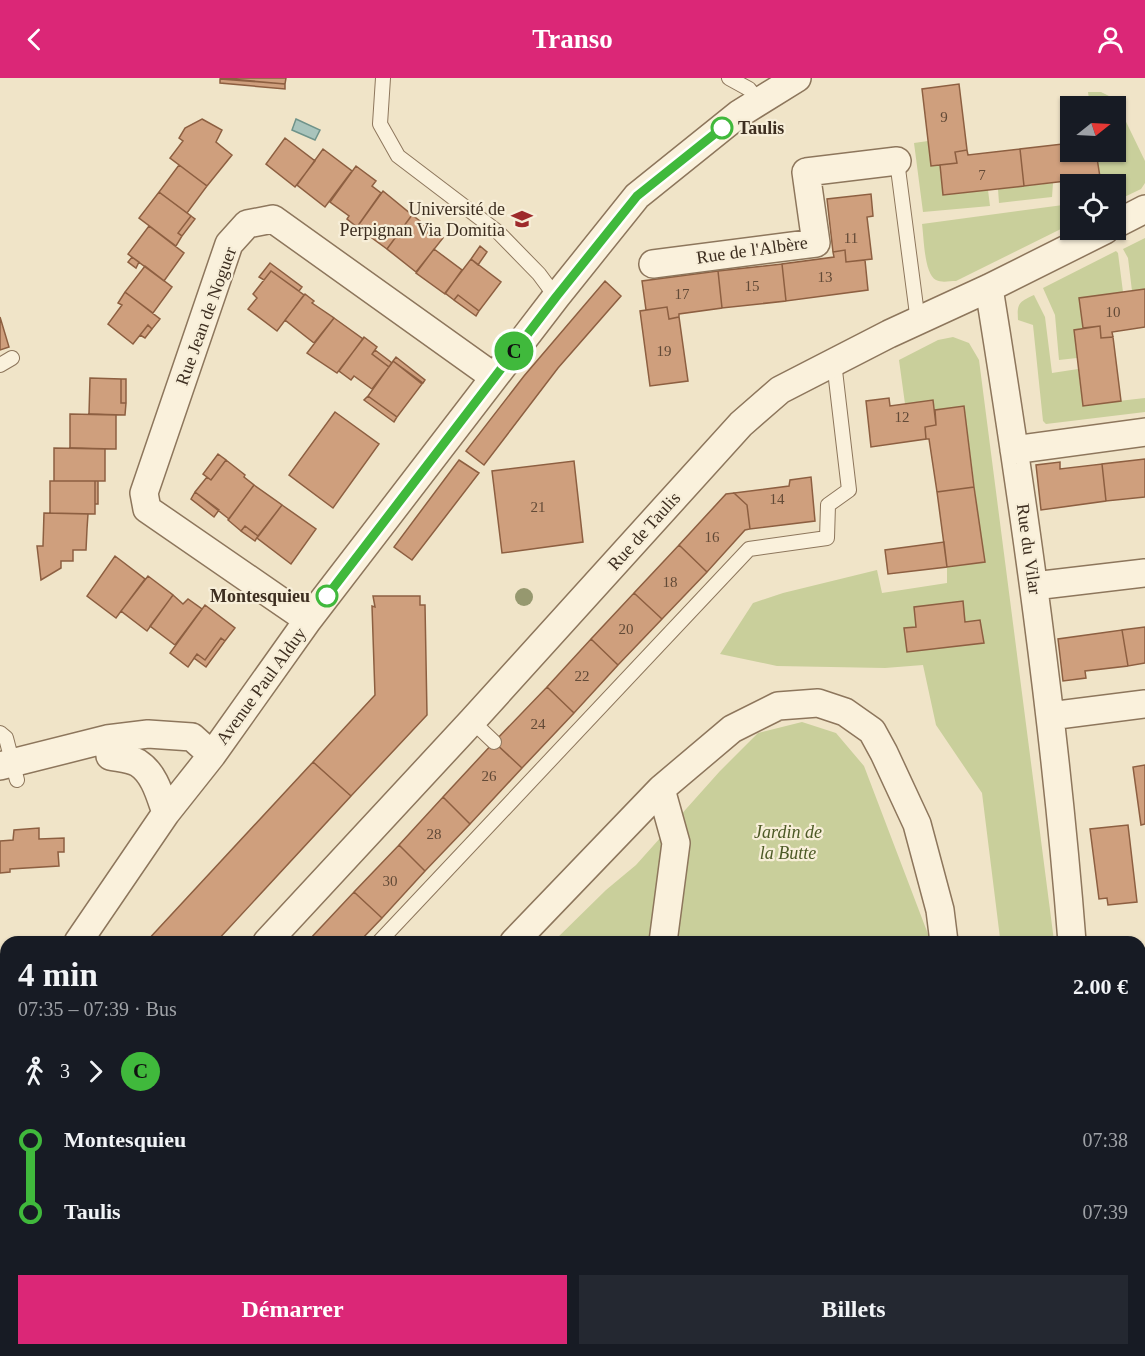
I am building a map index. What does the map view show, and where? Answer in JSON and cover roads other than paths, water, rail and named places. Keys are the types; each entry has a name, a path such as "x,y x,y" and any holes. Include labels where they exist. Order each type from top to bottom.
{"street":[{"name":"Avenue Paul Alduy","path":"83,936 166,813 212,755 308,620 556,297 637,196 739,114 797,78"},
{"name":"Rue de l'Albère","path":"653,264 816,243 806,172 897,160"},
{"path":"1126,219 1145,209"},
{"name":"Rue Jean de Noguer","path":"308,620 147,508 144,493 229,244 247,224 273,219 494,377"},
{"name":"Rue de Taulis","path":"273,936 472,721 741,424 780,390 1085,240"},
{"name":"Rue du Vilar","path":"989,288 1034,586 1050,716 1071,936"},
{"path":"1014,450 1145,432"},
{"path":"1034,586 1145,573"},
{"path":"520,936 661,789 732,729 778,706 818,703 845,712 872,731 884,753 917,824 940,910 943,936"},
{"path":"1050,716 1145,704"},
{"path":"8,773 107,739 148,734 192,737 212,755"},
{"path":"8,773 145,750 212,755"},
{"path":"110,756 137,762 149,773 157,787 166,813"},
{"path":"661,789 676,843 664,936"}],"lane":[{"path":"383,78 380,124 398,156 498,232 539,274 556,297"},
{"path":"729,78 749,89 759,102"},
{"name":"Rue de l'Albère","path":"897,160 918,322"},
{"path":"384,936 528,773 749,549 827,538 828,504 849,490 834,362"},
{"path":"472,721 494,742"},
{"path":"0,733 6,738 8,773"}],"water":[{"path":"296,119 320,130 315,140 292,130"}],"place":[{"name":"Taulis","path":"722,128"},
{"name":"Université de Perpignan Via Domitia","path":"522,219"},
{"name":"Montesquieu","path":"327,596"}],"park label":[{"name":"Jardin de la Butte","path":"788,842"}]}
